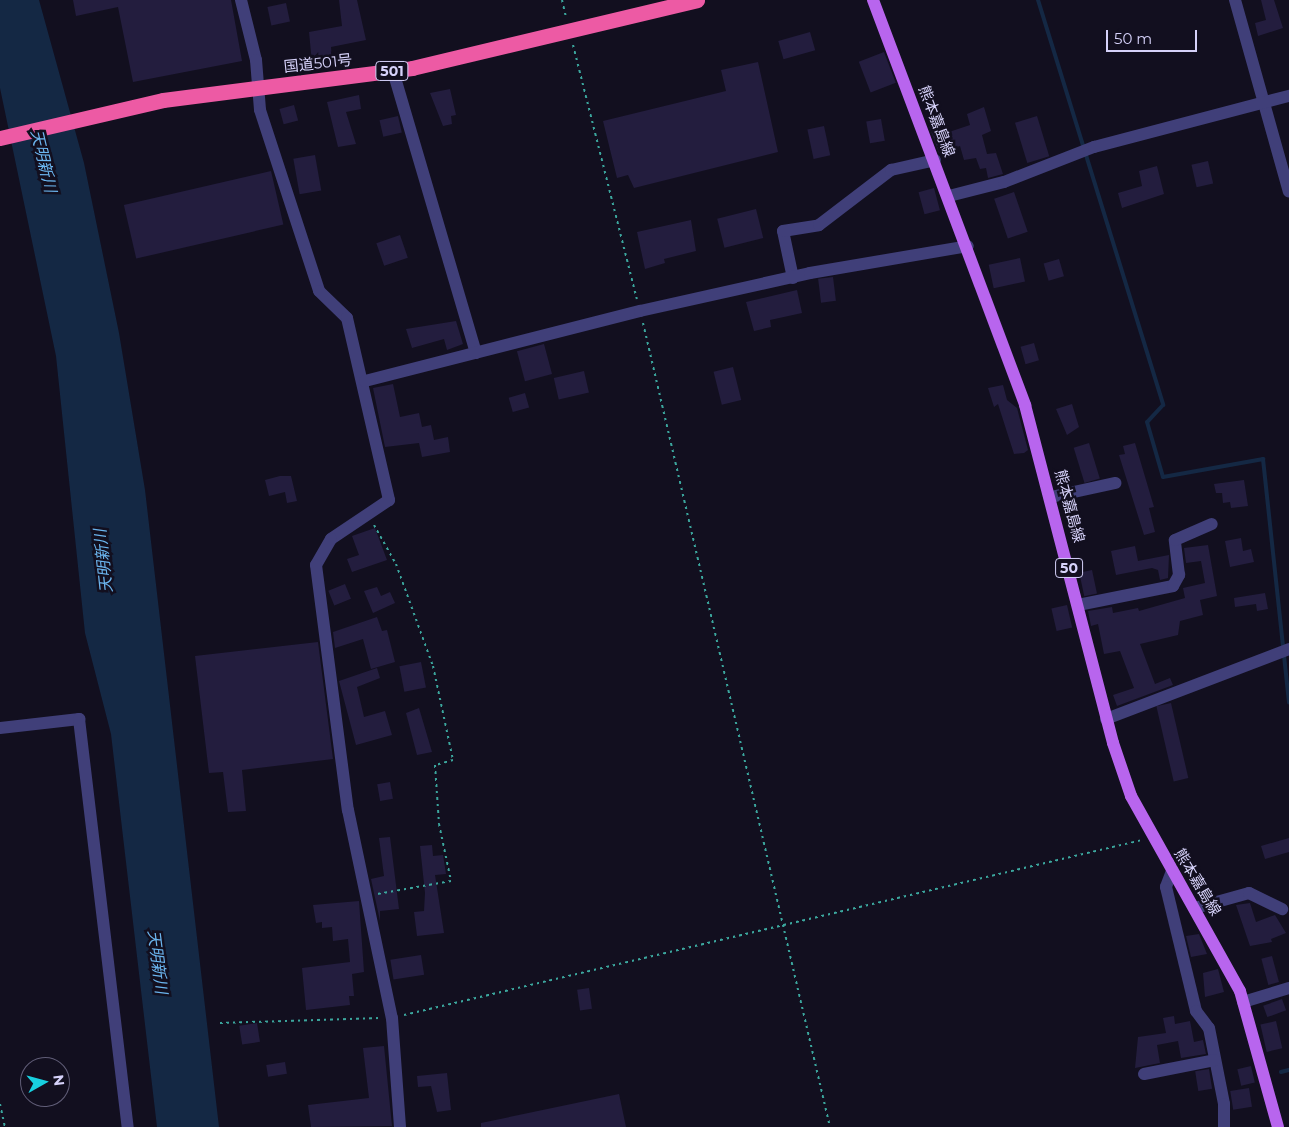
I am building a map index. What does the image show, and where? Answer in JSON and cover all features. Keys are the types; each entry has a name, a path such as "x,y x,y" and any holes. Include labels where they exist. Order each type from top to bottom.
{"highway":[{"name":"国道501号","path":"0,138 163,100 393,71 697,0"}],"main road":[{"name":"熊本嘉島線","path":"873,0 968,246 1025,405 1052,497 1106,719 1131,796 1151,838 1195,908 1243,1002 1278,1127"}],"street":[{"path":"241,0 258,88 260,110 319,292 346,318 365,381 389,500 331,539 316,565 348,810 392,1018 400,1127"},
{"path":"1235,0 1289,192"},
{"path":"393,71 476,353"},
{"path":"949,196 1004,182 1094,147 1289,96"},
{"path":"793,278 783,231 819,225 891,170 935,160"},
{"path":"365,381 640,311 793,278 968,246"},
{"path":"1052,497 1115,483"},
{"path":"1078,604 1173,586 1179,575 1175,540 1212,524"},
{"path":"1106,719 1289,649"},
{"path":"0,728 79,719 128,1127"},
{"path":"1172,871 1166,887 1196,1011 1209,1028 1224,1127"},
{"path":"1195,908 1249,893 1282,909"},
{"path":"1243,1002 1289,988"},
{"path":"1144,1074 1215,1060"}],"path":[{"path":"562,0 640,311 830,1127"},
{"path":"366,896 451,881 440,824 436,765 453,760 430,658 396,564 369,514"},
{"path":"220,1023 392,1018 1151,838"},
{"path":"0,1104 5,1127"}],"water":[{"name":"天明新川","path":"0,0 39,0 84,163 119,333 145,490 219,1127 157,1127 111,734 85,633 56,356 0,88"}],"building":[{"path":"73,0 231,0 242,61 133,82 118,7 76,16"},
{"path":"339,0 357,0 366,40 331,47 332,60 312,63 309,32 342,26"},
{"path":"1261,0 1274,0 1283,28 1258,36 1255,23 1266,20"},
{"path":"286,3 290,22 271,26 267,7"},
{"path":"810,32 815,50 784,59 778,41"},
{"path":"884,52 896,83 871,92 859,62"},
{"path":"758,62 778,152 634,188 628,175 617,178 603,121 726,91 721,70"},
{"path":"450,89 456,115 451,116 452,124 443,126 430,93"},
{"path":"359,95 361,109 346,112 356,144 338,147 327,102"},
{"path":"294,105 298,120 284,124 280,109"},
{"path":"984,107 991,131 982,135 987,154 996,153 1003,174 988,178 986,168 980,169 976,158 964,160 960,146 939,153 929,126 946,124 949,132 970,125 967,114"},
{"path":"398,116 402,133 383,137 379,120"},
{"path":"1037,116 1049,156 1027,163 1015,123"},
{"path":"881,119 885,141 870,143 866,122"},
{"path":"824,126 830,155 814,159 807,130"},
{"path":"315,155 321,190 300,194 293,159"},
{"path":"1208,161 1213,183 1197,187 1191,165"},
{"path":"1157,166 1164,194 1122,208 1118,193 1142,186 1139,171"},
{"path":"271,171 283,225 136,259 124,205"},
{"path":"934,188 940,210 924,214 919,192"},
{"path":"1014,192 1028,232 1008,239 994,199"},
{"path":"756,209 763,238 724,248 717,219"},
{"path":"691,220 696,251 664,259 665,263 645,269 637,232"},
{"path":"400,235 408,258 384,266 376,243"},
{"path":"1020,258 1025,281 994,288 989,265"},
{"path":"1059,259 1064,276 1049,281 1044,263"},
{"path":"833,277 836,301 821,303 818,279"},
{"path":"797,290 802,313 770,320 771,327 754,331 746,302"},
{"path":"456,321 463,344 447,350 444,339 412,348 406,329"},
{"path":"1034,343 1039,360 1026,364 1021,347"},
{"path":"544,344 552,374 525,381 517,351"},
{"path":"733,367 741,400 722,405 714,372"},
{"path":"584,371 589,392 559,399 554,378"},
{"path":"393,384 400,417 419,413 422,427 431,425 434,440 448,437 450,452 422,457 419,443 385,447 373,388"},
{"path":"1003,385 1007,400 1017,408 1028,450 1024,453 1014,454 998,404 994,407 988,388"},
{"path":"525,393 529,407 513,412 509,398"},
{"path":"1072,404 1079,427 1067,435 1056,409"},
{"path":"1089,443 1100,478 1085,483 1074,448"},
{"path":"1135,443 1154,507 1149,508 1155,532 1144,535 1119,455 1125,454 1123,446"},
{"path":"280,476 291,476 297,501 287,503 285,492 269,496 265,480"},
{"path":"1244,480 1248,506 1231,508 1230,502 1223,503 1222,493 1216,493 1214,484"},
{"path":"375,528 387,560 352,572 347,559 359,555 352,536"},
{"path":"1241,538 1243,551 1251,549 1254,562 1230,567 1225,541"},
{"path":"1208,545 1217,596 1200,600 1203,615 1180,621 1178,635 1140,644 1155,684 1170,678 1173,685 1117,706 1113,695 1134,688 1120,651 1104,654 1098,624 1091,626 1088,611 1112,607 1113,613 1138,608 1139,611 1185,598 1183,588 1205,583 1201,561 1186,563 1184,548"},
{"path":"1135,546 1138,561 1169,555 1168,578 1160,580 1158,570 1152,568 1116,575 1111,551"},
{"path":"1092,570 1097,593 1084,596 1079,573"},
{"path":"345,584 351,599 334,606 328,591"},
{"path":"377,587 381,596 390,592 395,603 373,613 364,591"},
{"path":"1265,593 1268,609 1257,611 1256,604 1235,607 1234,598"},
{"path":"1067,605 1072,627 1057,631 1051,609"},
{"path":"377,617 382,631 387,630 395,662 371,669 363,639 335,648 333,632"},
{"path":"318,642 333,759 242,770 246,811 228,812 223,772 209,773 195,656"},
{"path":"421,662 426,688 404,692 399,666"},
{"path":"377,668 380,678 357,687 364,717 385,711 392,735 356,745 339,681"},
{"path":"1171,703 1188,778 1174,781 1156,706"},
{"path":"419,708 432,752 417,755 406,713"},
{"path":"390,782 393,799 380,801 377,784"},
{"path":"390,837 399,909 380,911 380,921 371,879 384,876 379,838"},
{"path":"1289,838 1289,852 1265,859 1261,846"},
{"path":"432,845 433,856 443,855 446,874 435,875 444,933 417,936 414,912 424,911 425,893 420,846"},
{"path":"359,901 364,972 352,974 354,996 349,996 350,1005 306,1010 302,968 350,962 348,939 333,941 332,927 322,928 322,922 316,923 313,905"},
{"path":"1250,903 1256,922 1275,915 1286,933 1271,939 1272,942 1250,946 1236,905"},
{"path":"1199,934 1207,954 1191,957 1186,936"},
{"path":"421,955 424,975 394,980 390,960"},
{"path":"1272,956 1279,982 1268,985 1261,959"},
{"path":"1218,969 1224,992 1205,997 1203,973"},
{"path":"589,988 592,1009 580,1010 577,990"},
{"path":"1282,999 1286,1010 1267,1017 1263,1006"},
{"path":"1174,1016 1175,1024 1190,1021 1194,1042 1203,1040 1206,1054 1181,1058 1178,1041 1157,1045 1160,1063 1135,1068 1138,1037 1166,1033 1163,1018"},
{"path":"1276,1021 1282,1048 1267,1052 1260,1025"},
{"path":"257,1023 260,1042 242,1045 239,1026"},
{"path":"384,1046 392,1126 311,1127 308,1105 369,1098 363,1048"},
{"path":"285,1062 287,1074 268,1077 266,1065"},
{"path":"1251,1066 1255,1083 1241,1086 1237,1069"},
{"path":"1209,1069 1212,1089 1198,1091 1195,1071"},
{"path":"447,1073 451,1110 437,1112 431,1086 418,1087 417,1076"},
{"path":"1249,1088 1252,1107 1233,1110 1230,1091"},
{"path":"619,1094 626,1127 481,1127 481,1123"}],"waterway":[{"path":"1038,0 1163,405 1147,422 1163,477 1263,459 1289,703"},
{"path":"1281,1072 1289,1070"}]}
